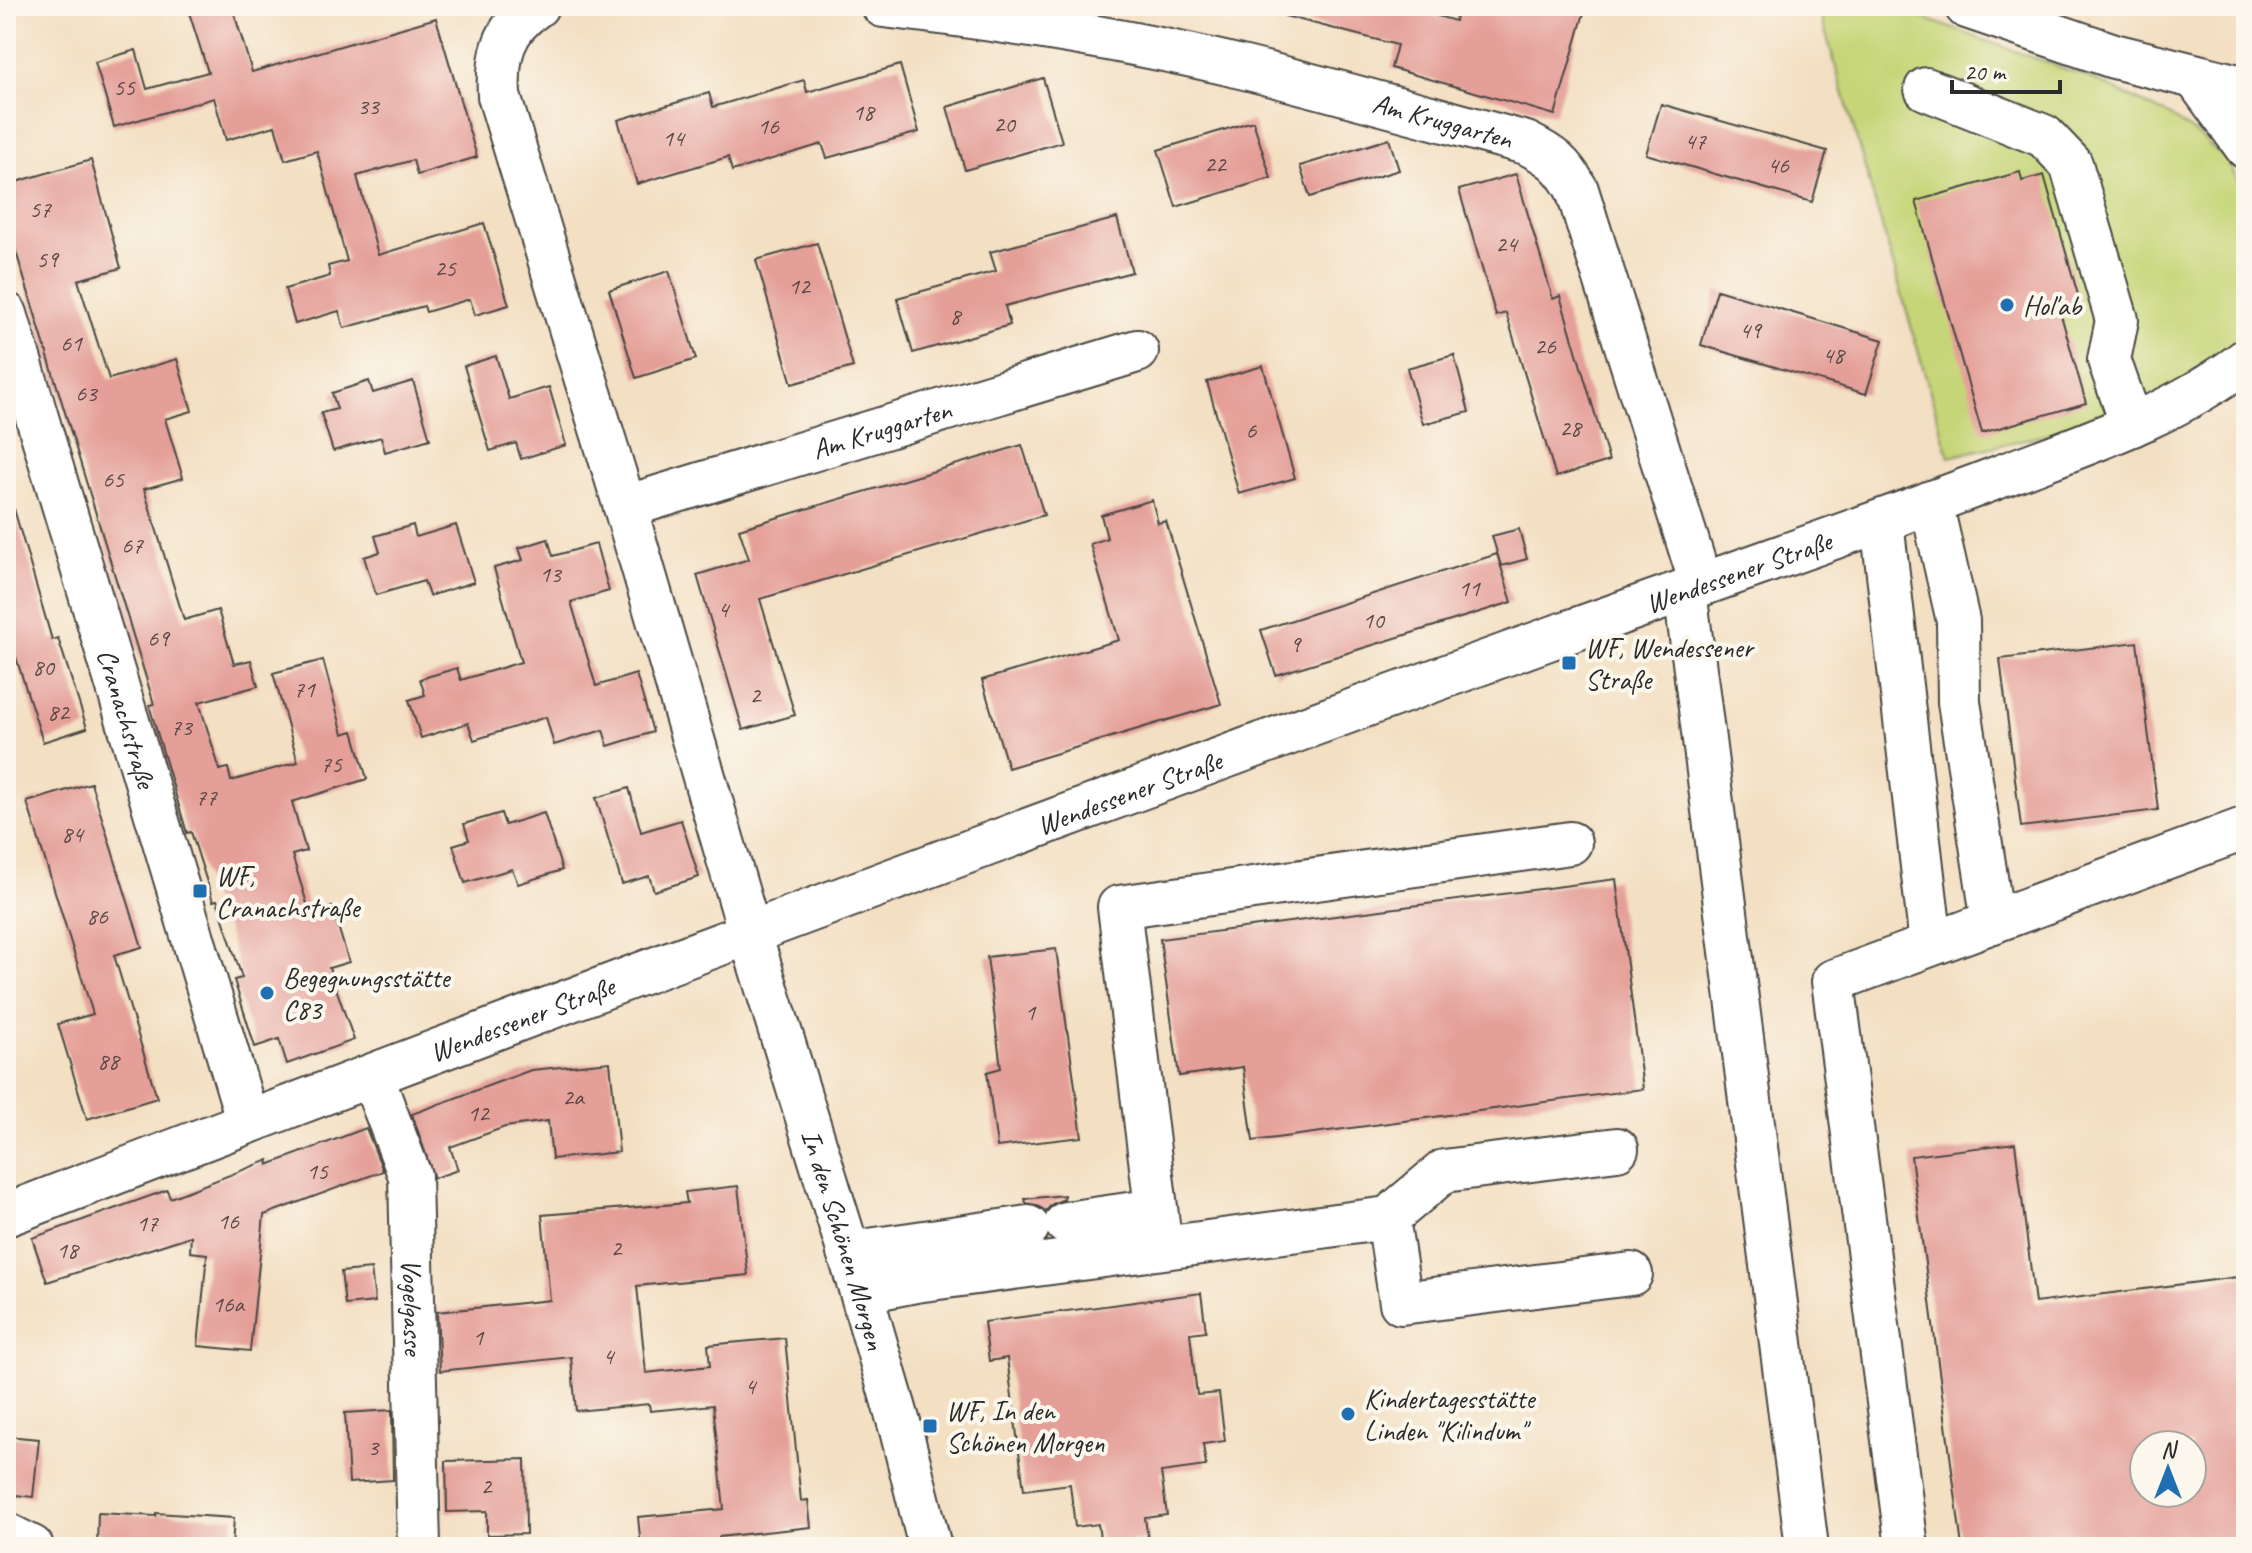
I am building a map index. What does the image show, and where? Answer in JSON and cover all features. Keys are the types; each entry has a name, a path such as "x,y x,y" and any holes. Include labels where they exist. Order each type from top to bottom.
{"main road":[{"path":"1967,6 2114,56 2246,89"}],"street":[{"path":"537,6 517,21 505,40 498,70 499,96 625,507 750,934"},
{"name":"Am Kruggarten","path":"883,6 1018,25 1204,59 1526,143 1551,155 1567,172 1577,190 1693,588 1807,1547"},
{"path":"2195,77 2246,147"},
{"path":"1926,89 2044,136 2071,164 2117,320 2109,360 2132,425"},
{"name":"Cranachstraße","path":"6,314 248,1122"},
{"name":"Am Kruggarten","path":"625,507 1137,351"},
{"name":"Wendessener Straße","path":"6,1215 911,872 1882,522 2132,425 2217,382 2246,360"},
{"path":"1931,502 1958,621 1959,702 1993,922"},
{"path":"1882,522 1931,944"},
{"path":"1907,1547 1833,981 2246,828"},
{"path":"1159,1229 1119,907 1570,843"},
{"name":"In den Schönen Morgen","path":"750,934 901,1430 930,1547"},
{"name":"Vogelgasse","path":"372,1076 410,1176 419,1547"},
{"path":"854,1273 1047,1225 1159,1229 1388,1218 1444,1171 1617,1149"},
{"path":"1388,1218 1401,1303 1631,1274"},
{"path":"854,1273 916,1281 1159,1229"},
{"path":"6,1534 32,1547"}],"green space":[{"path":"1818,6 1890,6 2092,79 2169,115 2202,138 2227,161 2241,187 2246,206 2246,387 1949,457"}],"building":[{"path":"187,6 232,6 252,72 436,18 477,157 417,175 413,160 357,176 378,255 484,223 509,305 475,315 470,299 426,312 424,306 344,328 339,311 295,324 285,289 330,276 328,266 347,261 317,151 285,160 275,126 226,140 214,98 114,127 95,62 136,50 147,89 208,72"},
{"path":"1286,6 1403,6 1455,21 1457,6 1586,6 1555,115 1391,68 1397,45 1285,16"},
{"path":"900,65 919,132 827,158 822,144 732,171 728,157 637,184 618,120 709,93 713,107 804,80 807,92"},
{"path":"1043,78 1062,142 965,170 947,107"},
{"path":"1661,104 1827,151 1812,202 1646,154"},
{"path":"1253,121 1271,178 1176,207 1158,150"},
{"path":"1389,139 1399,170 1310,197 1300,166"},
{"path":"91,160 121,268 78,280 109,379 177,359 192,411 165,419 183,478 144,489 184,620 218,610 234,664 251,660 258,686 199,702 220,770 228,768 231,781 298,762 273,673 323,660 343,734 353,731 367,779 292,802 306,851 292,855 310,913 332,907 349,962 329,968 354,1040 287,1064 279,1039 255,1047 234,980 242,978 217,900 213,901 191,832 187,833 149,705 154,704 6,219 6,185"},
{"name":"Hol'ab","path":"2020,172 2022,181 2044,175 2080,302 2059,308 2086,403 1982,433 1916,201"},
{"path":"1516,174 1553,299 1560,296 1609,461 1556,477 1506,313 1496,316 1459,190"},
{"path":"1117,218 1132,272 1005,306 1010,325 913,353 897,298 996,271 990,252"},
{"path":"817,243 853,367 792,384 756,260"},
{"path":"669,271 696,359 636,378 609,290"},
{"path":"1717,290 1883,340 1866,394 1701,345"},
{"path":"1454,355 1469,412 1423,424 1407,368"},
{"path":"496,356 509,399 549,387 566,445 521,459 516,443 490,451 464,366"},
{"path":"1263,366 1295,478 1239,494 1207,382"},
{"path":"369,381 373,393 413,381 430,439 385,452 381,437 333,451 321,413 337,409 332,393"},
{"path":"1022,445 1044,515 760,599 795,715 743,730 697,575 749,559 739,529"},
{"path":"1152,500 1158,523 1166,521 1221,704 1008,768 982,680 1119,640 1090,544 1107,538 1101,515"},
{"path":"14,509 52,640 58,638 87,728 43,742 6,626 6,510"},
{"path":"413,525 416,537 456,525 474,582 429,596 424,581 376,595 364,557 380,552 375,536"},
{"path":"1519,529 1527,559 1501,566 1492,536"},
{"path":"548,539 553,556 596,544 609,591 571,602 596,686 636,674 653,732 608,746 603,730 554,745 546,717 474,740 468,723 421,738 409,700 425,695 420,679 457,668 461,680 521,662 494,568 523,560 519,548"},
{"path":"1497,554 1512,602 1276,675 1261,630"},
{"path":"2137,642 2158,810 2021,827 2000,659"},
{"path":"91,783 142,947 114,955 157,1098 87,1119 58,1024 93,1014 27,802"},
{"path":"629,788 641,832 681,820 699,877 654,891 649,876 622,884 596,798"},
{"path":"501,813 505,825 544,813 562,870 518,884 512,869 465,883 453,845 469,840 464,824"},
{"path":"1616,879 1643,1089 1253,1141 1243,1067 1179,1076 1160,939"},
{"path":"1056,949 1082,1137 997,1147 987,1072 1001,1068 987,957"},
{"path":"610,1062 619,1152 552,1159 548,1121 505,1127 450,1147 458,1170 434,1178 412,1114 531,1070"},
{"path":"366,1128 383,1171 264,1215 250,1351 198,1346 207,1254 190,1252 191,1236 47,1282 32,1238 167,1190 170,1198 269,1160 268,1165"},
{"path":"2015,1143 2035,1303 2246,1276 2246,1547 1962,1547 1911,1156"},
{"path":"738,1186 748,1275 637,1286 646,1373 710,1366 708,1345 785,1338 801,1501 808,1500 811,1527 719,1537 720,1547 641,1547 638,1517 724,1509 713,1405 650,1411 649,1404 576,1411 571,1357 440,1371 437,1312 550,1300 542,1215 687,1203 685,1192"},
{"path":"1064,1195 1064,1199 1052,1204 1046,1211 1026,1203 1025,1199"},
{"path":"371,1269 375,1302 345,1305 341,1272"},
{"path":"1201,1293 1206,1331 1190,1333 1197,1395 1219,1393 1225,1441 1203,1444 1206,1466 1161,1472 1167,1515 1145,1518 1148,1539 1101,1546 1098,1524 1075,1527 1070,1484 1024,1490 1007,1358 989,1361 984,1322"},
{"path":"392,1410 393,1480 349,1483 345,1413"},
{"path":"6,1436 39,1439 33,1497 6,1494"},
{"path":"525,1459 526,1534 487,1535 487,1511 447,1512 446,1461"},
{"path":"98,1513 234,1518 232,1547 97,1547"}],"place":[{"name":"Hol'ab","path":"2007,305"},
{"name":"WF, Wendessener Straße","path":"1569,663"},
{"name":"WF, Cranachstraße","path":"200,891"},
{"name":"Begegnungsstätte C83","path":"267,993"},
{"name":"Kindertagesstätte Linden \"Kilindum\"","path":"1348,1414"},
{"name":"WF, In den Schönen Morgen","path":"930,1426"}]}
